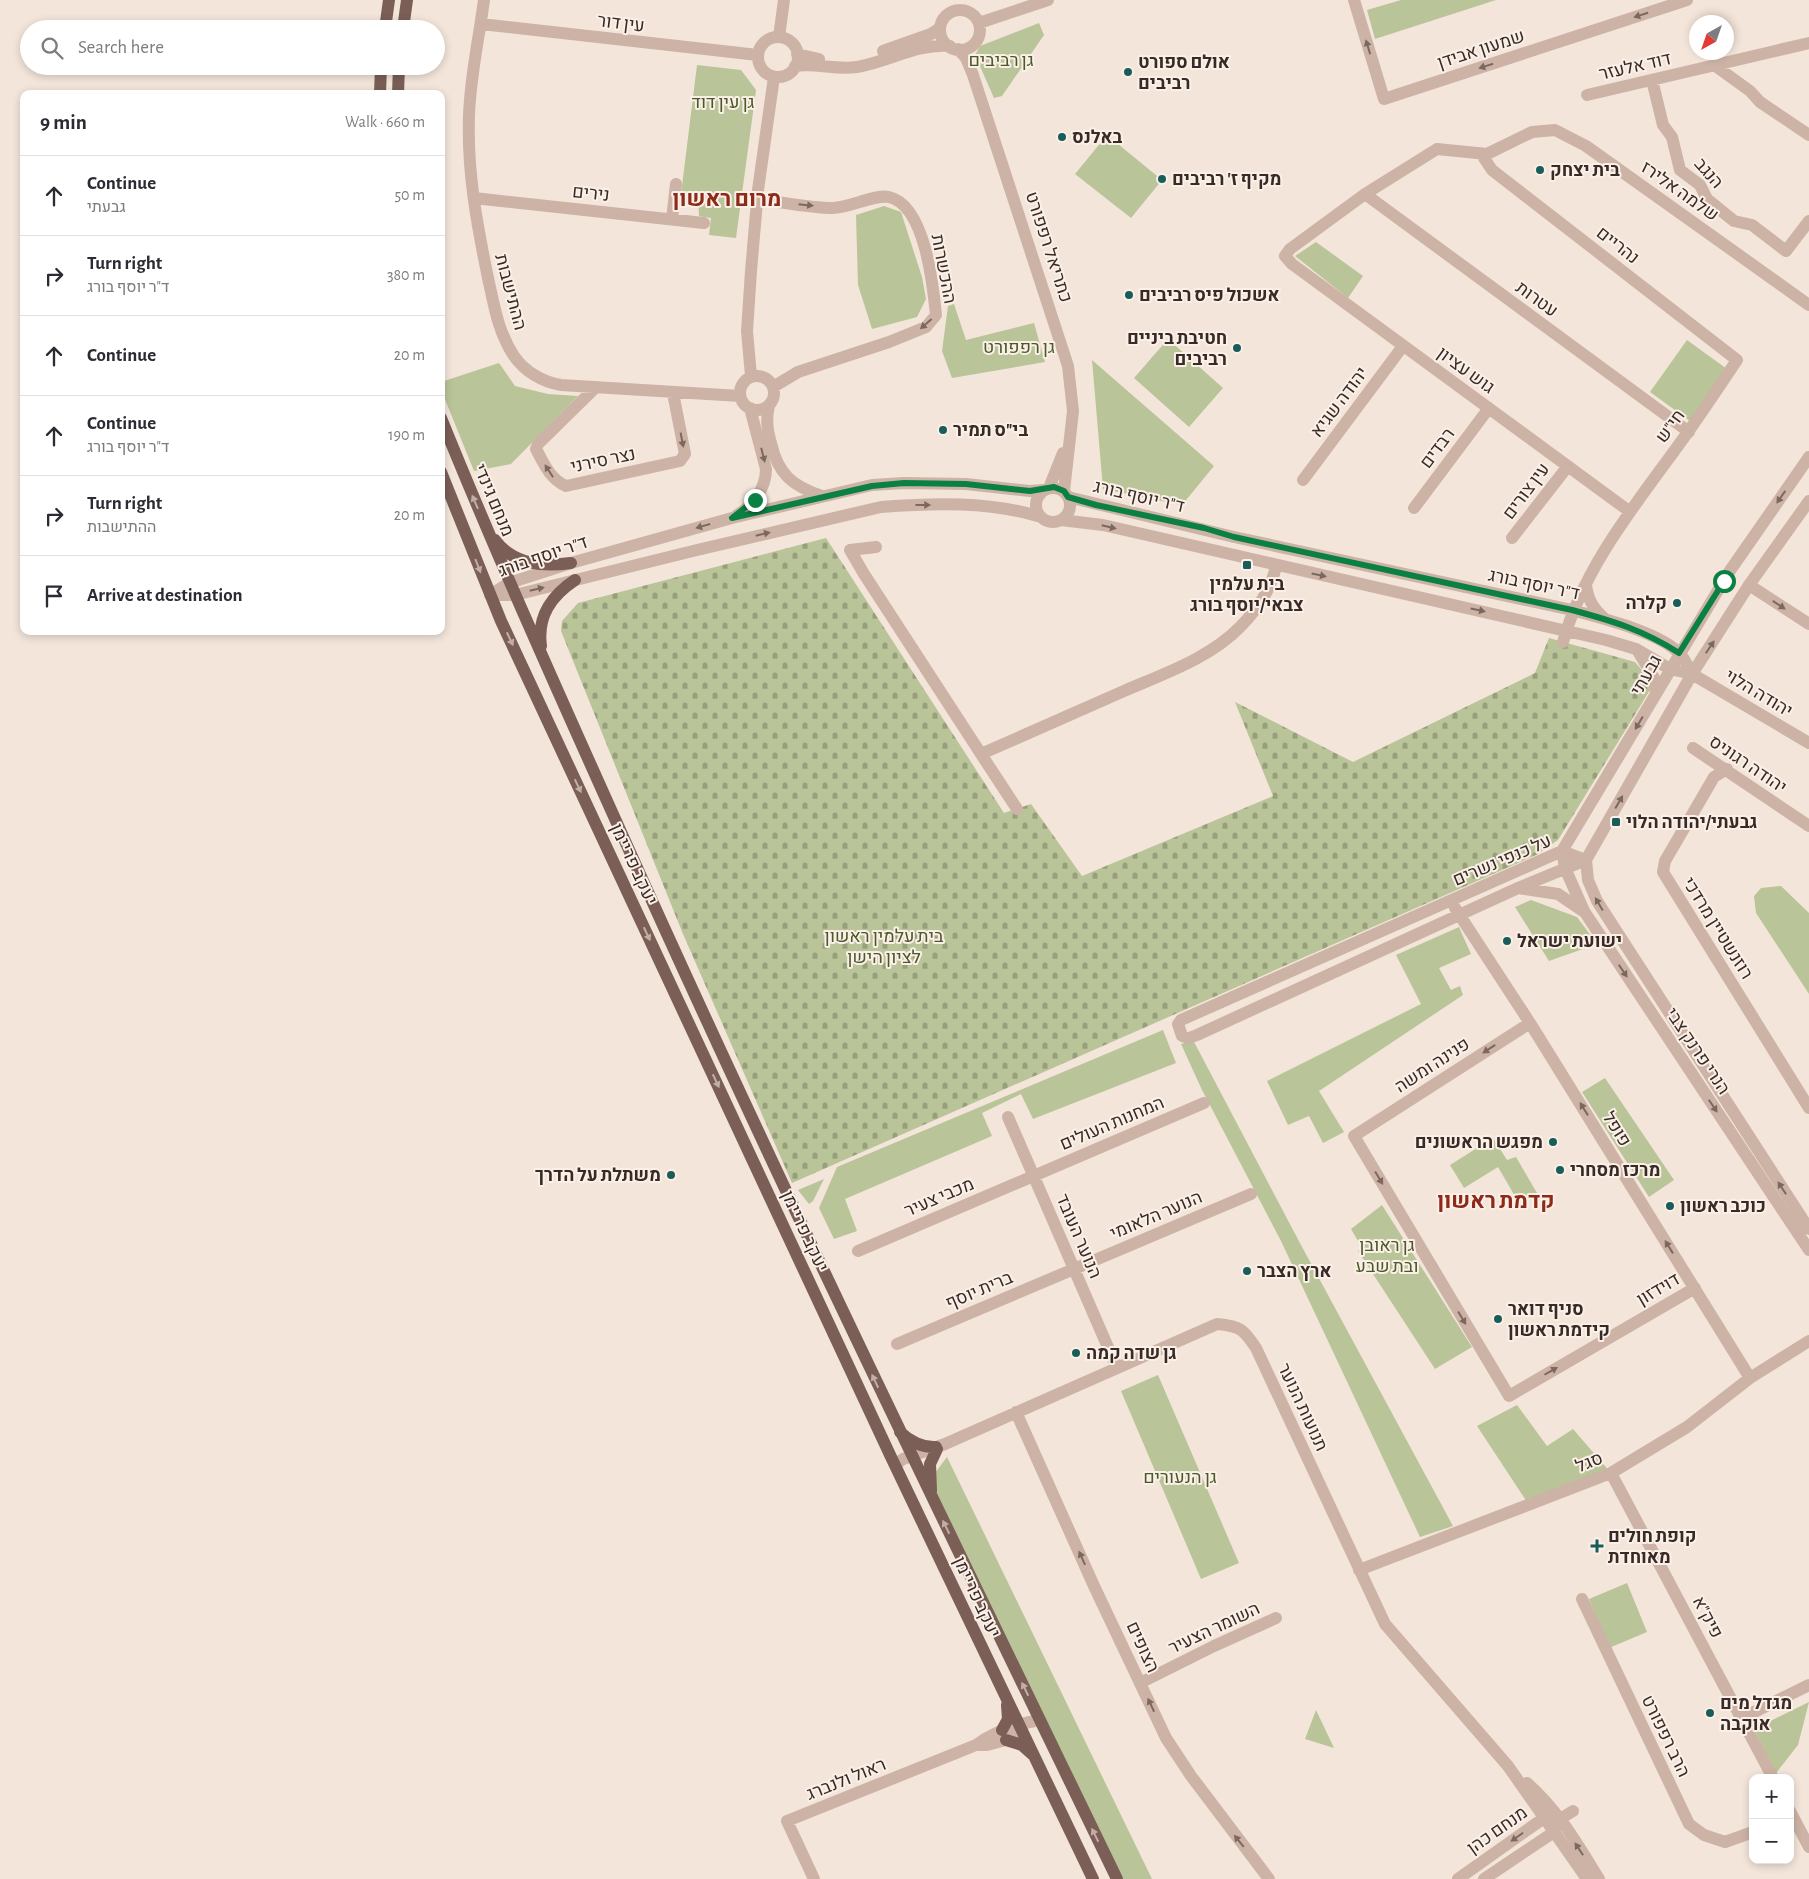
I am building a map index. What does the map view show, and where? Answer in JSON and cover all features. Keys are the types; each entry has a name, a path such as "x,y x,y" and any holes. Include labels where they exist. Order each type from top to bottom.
{"main road":[{"path":"386,20 389,0"},
{"path":"404,20 407,0"},
{"path":"380,90 381,75"},
{"path":"398,90 399,75"},
{"name":"מנחם גינדי","path":"445,428 515,595"},
{"path":"445,482 490,595"},
{"path":"484,522 497,542 518,560 543,565 572,563"},
{"path":"542,658 539,634 543,615 553,597 575,580"},
{"name":"יעקב פריימן","path":"490,595 895,1465 1093,1879"},
{"name":"יעקב פריימן","path":"515,595 725,1064 899,1431 1117,1879"},
{"path":"899,1431 912,1441 929,1447 939,1447 930,1469 931,1496"},
{"path":"1007,1700 1009,1716 1004,1735 1022,1745 1034,1756"}],"street":[{"name":"ההתישבות","path":"484,0 469,114 469,158 474,198 500,332 515,357 533,374 549,383 673,393 740,396"},
{"path":"779,37 784,0"},
{"path":"946,0 946,15"},
{"path":"979,22 1048,0"},
{"name":"שמעון אבידן","path":"1354,0 1384,99 1687,0"},
{"path":"955,5 973,14 979,22 978,39 959,47 934,45 860,66 843,68 807,64 796,60 814,59 843,62 877,53 931,34 940,28 946,15 955,5"},
{"name":"עין דור","path":"481,24 758,55"},
{"path":"940,28 942,38 959,47"},
{"path":"779,37 791,42 796,60 787,75 774,76 764,71 758,61 758,55 763,44 779,37"},
{"name":"דוד אלעזר","path":"1587,95 1809,43"},
{"name":"כתריאל רפפורט","path":"959,47 970,67 1068,366 1073,411 1068,442 1066,494"},
{"path":"1714,66 1750,91 1760,102 1809,135"},
{"path":"751,376 747,331 758,199 774,76"},
{"name":"הנגב","path":"1652,80 1663,125 1672,137 1680,170 1700,185 1707,199 1734,221 1752,225 1786,251 1809,221"},
{"name":"שלמה אלירז","path":"1365,194 1437,149 1482,155 1496,151 1532,132 1555,130 1586,146 1809,305"},
{"name":"נהריים","path":"1482,155 1492,170 1738,360"},
{"path":"672,219 676,184"},
{"name":"גוש עציון","path":"1365,194 1290,249 1285,256 1292,264 1629,511"},
{"name":"עטרות","path":"1365,194 1689,432"},
{"name":"ההכשרות","path":"758,199 834,208 888,196 904,203 916,222 932,277 936,315 926,328 798,372 773,387"},
{"name":"נירים","path":"474,198 704,222"},
{"name":"יהודה שגיא","path":"1303,480 1403,346"},
{"name":"חי\"ש","path":"1563,642 1572,610 1629,511 1689,432 1738,360"},
{"path":"732,518 755,500 766,479 766,469 750,408 740,396 741,386 751,376 762,376 773,387 774,397 769,405 766,424 773,454 781,472 806,491 822,496"},
{"name":"נצר סירני","path":"596,387 538,444 536,449 556,482 566,486 680,461 685,454 673,393"},
{"path":"750,408 760,410 769,405"},
{"name":"רבדים","path":"1414,508 1489,408"},
{"name":"כתריאל רפפורט","path":"1046,489 1068,442"},
{"name":"גבעתי","path":"1562,851 1729,572 1809,457"},
{"name":"עין צורים","path":"1512,538 1568,466"},
{"name":"ד\"ר יוסף בורג","path":"490,595 509,583 572,563 732,518 872,486 904,483 966,484 1030,491 1046,489"},
{"path":"1046,489 1066,494 1070,507 1061,520 1050,522 1040,517 1035,503 1046,489"},
{"name":"ד\"ר יוסף בורג","path":"1066,494 1234,537 1606,619 1650,635 1679,653 1692,674"},
{"path":"1586,860 1692,674 1749,585 1809,501"},
{"name":"ד\"ר יוסף בורג","path":"490,595 515,595 881,507 910,505 983,506 1019,511 1040,517"},
{"name":"ד\"ר יוסף בורג","path":"1061,520 1103,526 1566,629 1636,649 1670,669 1692,674"},
{"path":"876,547 850,550 1017,809"},
{"path":"981,754 1211,650 1239,628 1260,603 1273,583 1276,566"},
{"path":"1586,584 1587,597 1592,606 1606,619"},
{"path":"1749,585 1809,624"},
{"path":"1636,649 1654,678 1656,694"},
{"name":"יהודה הלוי","path":"1692,674 1809,743"},
{"name":"יהודה רגוניס","path":"1693,748 1727,769 1809,826"},
{"name":"רוזנשטיין מרדכי","path":"1727,769 1714,777 1665,861 1663,872 1809,1108"},
{"path":"1562,851 1565,868"},
{"name":"על כנפי נשרים","path":"1562,851 1586,860 1460,914 1197,1035 1189,1038 1182,1036 1178,1024 1181,1020 1562,851"},
{"name":"הנרי פרנק צבי","path":"1586,860 1588,880 1596,901 1809,1229"},
{"name":"הנרי פרנק צבי","path":"1565,868 1584,911 1809,1250"},
{"path":"1518,888 1558,894 1584,911"},
{"name":"פופל","path":"1451,901 1530,1023 1750,1378"},
{"name":"פנינה ומשה","path":"1509,1396 1354,1136 1530,1023"},
{"name":"המחנות העולים","path":"1034,1175 1204,1103"},
{"name":"הנוער העובד","path":"1008,1117 1117,1368"},
{"name":"מכבי צעיר","path":"858,1251 1034,1175"},
{"name":"הנוער הלאומי","path":"1074,1268 1251,1194"},
{"name":"ברית יוסף","path":"897,1344 1074,1268"},
{"name":"דוידזון","path":"1509,1396 1695,1288"},
{"name":"תנועות הנוער","path":"895,1465 1218,1324 1244,1330 1256,1348 1385,1624 1508,1766 1587,1879"},
{"name":"סגל","path":"1359,1570 1611,1473 1687,1427 1750,1378 1809,1341"},
{"name":"הצופים","path":"1016,1412 1094,1586 1166,1738 1191,1776 1269,1879"},
{"name":"פיק\"א","path":"1611,1473 1771,1774"},
{"name":"הרב רפפורט","path":"1582,1600 1689,1824 1704,1835 1725,1842 1749,1833"},
{"name":"השומר הצעיר","path":"1140,1683 1276,1618"},
{"path":"1742,1718 1809,1685"},
{"name":"ראול ולנברג","path":"814,1879 787,1821 1040,1720"},
{"name":"תנועות הנוער","path":"1508,1766 1544,1799 1560,1819 1599,1879"},
{"path":"1560,1819 1573,1811"},
{"name":"מנחם כהן","path":"1458,1879 1544,1818 1560,1819 1554,1832 1484,1879"},
{"path":"1793,1819 1809,1847"}],"green space":[{"path":"1401,0 1496,0 1375,39 1367,10"},
{"name":"גן רביבים","path":"1039,23 1044,35 1002,96 994,98 975,55 980,46"},
{"name":"גן עין דוד","path":"697,65 741,70 756,90 736,238 709,235 711,218 699,216 698,195 681,194"},
{"path":"1107,135 1162,180 1131,218 1075,174"},
{"path":"884,206 901,212 922,277 926,299 917,317 872,329 858,285 856,215"},
{"path":"1316,242 1363,276 1348,298 1295,256"},
{"name":"גן רפפורט","path":"954,304 966,340 1034,323 1045,362 952,378 942,351 948,306"},
{"path":"1168,339 1223,388 1189,427 1134,378"},
{"path":"1687,340 1727,369 1690,421 1650,392"},
{"path":"1092,360 1214,466 1182,505 1103,489"},
{"path":"499,363 515,386 548,394 578,396 511,464 474,471 445,399 445,381"},
{"name":"בית עלמין ראשון לציון הישן","path":"826,538 1004,813 1031,804 1082,876 1273,796 1235,702 1353,762 1535,673 1549,638 1635,662 1646,675 1650,690 1558,840 1536,855 792,1183 683,934 561,631 562,621 578,603"},
{"path":"1781,886 1809,913 1809,994 1756,913 1754,896 1761,888"},
{"path":"1531,900 1577,917 1597,944 1549,961 1515,907"},
{"path":"1459,927 1471,954 1439,968 1451,990 1460,986 1463,995 1319,1091 1344,1132 1323,1143 1309,1116 1288,1125 1267,1081 1421,1004 1396,955"},
{"path":"1163,1030 1176,1063 1033,1119 1021,1094 982,1113 992,1136 845,1199 857,1231 834,1239 819,1208 837,1167"},
{"path":"1193,1040 1453,1526 1420,1537 1281,1241 1202,1090 1181,1044"},
{"path":"1605,1078 1674,1180 1649,1197 1582,1092"},
{"path":"1493,1138 1507,1160 1516,1157 1537,1193 1519,1203 1498,1167 1464,1188 1450,1165"},
{"path":"824,1179 813,1201 809,1204 798,1190"},
{"name":"גן ראובן ובת שבע","path":"1382,1205 1472,1347 1435,1369 1358,1251 1362,1248 1351,1229"},
{"name":"גן הנעורים","path":"1158,1375 1239,1563 1201,1579 1121,1391"},
{"path":"1517,1405 1547,1446 1573,1429 1611,1473 1529,1505 1477,1426"},
{"path":"947,1457 1152,1879 1117,1879 937,1506 935,1473"},
{"path":"1627,1583 1647,1632 1609,1648 1589,1599"},
{"path":"1809,1702 1798,1745 1776,1773 1754,1729"},
{"path":"1316,1710 1334,1748 1305,1739"}],"place":[{"name":"אולם ספורט רביבים","path":"1128,72"},
{"name":"באלנס","path":"1062,137"},
{"name":"בית יצחק","path":"1540,170"},
{"name":"מקיף ז' רביבים","path":"1162,179"},
{"name":"אשכול פיס רביבים","path":"1129,295"},
{"name":"חטיבת ביניים רביבים","path":"1237,348"},
{"name":"בי\"ס תמיר","path":"943,430"},
{"name":"בית עלמין צבאי/יוסף בורג","path":"1247,565"},
{"name":"קלרה","path":"1677,603"},
{"name":"גבעתי/יהודה הלוי","path":"1616,822"},
{"name":"ישועת ישראל","path":"1507,941"},
{"name":"מפגש הראשונים","path":"1553,1142"},
{"name":"מרכז מסחרי","path":"1560,1170"},
{"name":"משתלת על הדרך","path":"671,1175"},
{"name":"כוכב ראשון","path":"1670,1206"},
{"name":"ארץ הצבר","path":"1247,1271"},
{"name":"סניף דואר קידמת ראשון","path":"1498,1319"},
{"name":"גן שדה קמה","path":"1076,1353"},
{"name":"קופת חולים מאוחדת","path":"1597,1546"},
{"name":"מגדל מים אוקבה","path":"1710,1713"}],"district":[{"name":"מרום ראשון","path":"727,198"},
{"name":"קדמת ראשון","path":"1496,1200"}],"route":[{"path":"755,500 743,512 732,518 872,486 904,483 966,484 1030,491 1054,487 1060,488 1068,497 1096,505 1204,528 1234,537 1572,610 1618,622 1650,635 1679,653 1724,581"}]}
